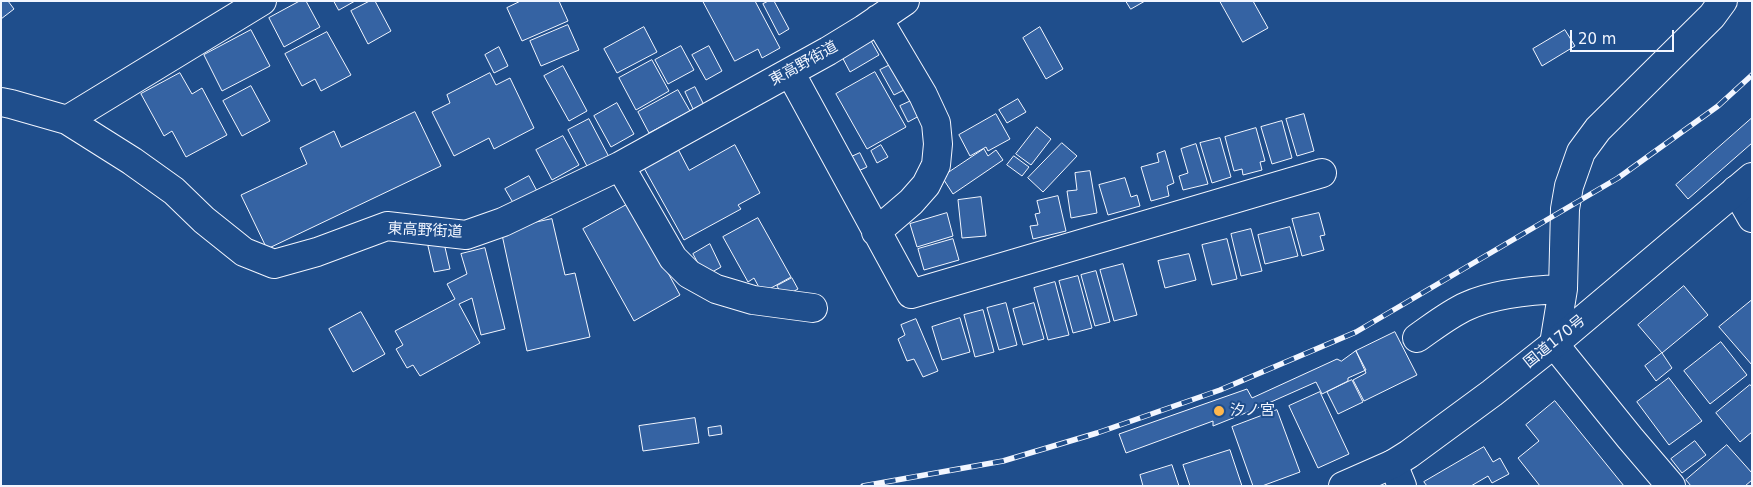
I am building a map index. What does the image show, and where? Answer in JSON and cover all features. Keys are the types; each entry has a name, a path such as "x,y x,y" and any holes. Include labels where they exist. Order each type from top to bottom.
{"main road":[{"path":"67,120 262,1"},
{"name":"東高野街道","path":"1,102 67,120 132,161 174,191 204,220 244,252 274,264 317,252 387,226 466,235 503,222 620,166 857,34 905,1"},
{"path":"1671,486 1554,344 1563,289 1565,208 1569,186 1581,152 1598,129 1712,16 1722,1"},
{"path":"876,232 911,202 926,185 936,165 938,144 936,123 923,95 878,19"},
{"path":"790,72 911,294 1322,173"},
{"path":"620,166 673,258 689,274 716,289 753,300 813,308"},
{"path":"1744,183 1752,218"},
{"name":"国道170号","path":"1343,486 1397,475 1492,393 1554,344 1744,183"},
{"path":"1417,338 1450,315 1468,306 1536,290 1563,289"}],"building":[{"path":"1,1 8,1 14,9 1,19"},
{"path":"300,1 306,1 320,27 284,47 269,18"},
{"path":"334,1 355,1 339,10"},
{"path":"370,1 375,1 391,31 368,44 351,11"},
{"path":"521,1 559,1 568,21 522,41 507,8"},
{"path":"703,1 755,1 780,48 762,58 758,49 735,61"},
{"path":"774,1 789,29 779,35 763,4"},
{"path":"1126,1 1145,1 1131,9"},
{"path":"1220,1 1253,1 1268,28 1243,42"},
{"path":"568,25 579,50 541,66 530,41"},
{"path":"644,27 657,52 617,73 604,49"},
{"path":"1040,27 1063,69 1046,79 1023,38"},
{"path":"251,30 270,66 222,91 204,55"},
{"path":"1565,30 1575,46 1542,66 1533,49"},
{"path":"327,32 351,75 321,91 315,79 302,86 285,54"},
{"path":"870,39 879,55 850,72 841,55"},
{"path":"681,46 694,70 668,84 655,60"},
{"path":"709,46 722,71 706,80 692,55"},
{"path":"499,47 508,66 494,73 485,55"},
{"path":"652,60 669,91 636,110 619,78"},
{"path":"890,65 904,90 894,95 880,70"},
{"path":"563,66 587,111 569,121 544,76"},
{"path":"875,72 906,127 867,149 836,94"},
{"path":"180,73 192,94 202,88 227,135 186,157 172,131 164,136 141,94"},
{"path":"490,73 496,85 510,78 534,128 494,149 489,138 454,156 432,112 450,103 447,95"},
{"path":"251,86 270,121 242,136 223,101"},
{"path":"695,87 704,105 694,111 685,92"},
{"path":"678,90 690,111 649,133 638,112"},
{"path":"1018,99 1026,112 1007,123 999,110"},
{"path":"911,101 919,116 908,122 900,106"},
{"path":"617,103 634,134 611,147 594,116"},
{"path":"415,112 441,166 267,249 241,195 307,164 300,148 334,131 341,147"},
{"path":"996,114 1010,139 988,151 986,147 970,156 959,135"},
{"path":"1304,114 1314,151 1297,156 1286,119"},
{"path":"1752,118 1752,143 1688,199 1676,185"},
{"path":"589,119 609,157 588,168 568,130"},
{"path":"1282,121 1292,158 1272,164 1261,127"},
{"path":"1037,127 1051,139 1031,165 1016,154"},
{"path":"1256,128 1265,161 1260,162 1262,170 1243,175 1242,169 1234,171 1225,137"},
{"path":"563,136 579,165 552,180 536,150"},
{"path":"1220,138 1231,177 1212,183 1200,143"},
{"path":"1062,143 1077,156 1043,192 1028,178"},
{"path":"1196,144 1208,184 1183,190 1179,176 1188,173 1181,149"},
{"path":"735,145 760,193 738,205 741,209 684,240 644,168 678,149 689,170"},
{"path":"881,145 888,157 877,163 871,151"},
{"path":"984,149 988,156 996,150 1003,160 953,194 942,177"},
{"path":"1165,151 1174,183 1167,186 1169,196 1151,201 1141,167 1159,162 1157,154"},
{"path":"860,153 867,167 856,172 849,158"},
{"path":"1014,156 1029,167 1022,176 1007,165"},
{"path":"1090,171 1097,213 1071,218 1067,191 1077,190 1075,173"},
{"path":"529,176 538,193 515,206 505,189"},
{"path":"1125,178 1131,197 1137,195 1140,206 1108,215 1099,185"},
{"path":"1058,196 1066,231 1033,239 1030,226 1038,225 1035,214 1040,213 1037,201"},
{"path":"981,197 986,236 962,238 958,200"},
{"path":"630,203 680,295 634,321 583,229"},
{"path":"947,213 953,236 917,247 910,224"},
{"path":"1319,213 1325,235 1320,236 1324,250 1302,256 1292,219"},
{"path":"758,218 791,277 762,293 754,278 748,282 723,237"},
{"path":"552,219 565,275 575,273 590,337 527,351 501,230"},
{"path":"1290,227 1298,256 1265,264 1258,235"},
{"path":"1251,229 1262,271 1241,276 1231,234"},
{"path":"953,239 959,260 924,270 918,249"},
{"path":"1227,239 1237,279 1212,285 1202,245"},
{"path":"444,243 450,269 434,272 428,246"},
{"path":"710,244 721,267 705,276 693,254"},
{"path":"485,248 505,329 481,335 472,298 459,304 480,343 420,376 413,365 407,368 396,349 403,345 395,331 455,299 447,284 467,274 461,254"},
{"path":"1189,254 1196,280 1165,288 1158,261"},
{"path":"1123,264 1137,315 1114,321 1100,270"},
{"path":"1096,271 1110,322 1095,326 1081,275"},
{"path":"1078,276 1092,328 1073,333 1059,281"},
{"path":"792,278 798,289 783,297 777,286"},
{"path":"1055,282 1069,335 1048,340 1034,288"},
{"path":"1684,286 1708,315 1662,353 1638,325"},
{"path":"1752,300 1752,365 1719,327"},
{"path":"1006,303 1017,345 999,350 987,308"},
{"path":"1034,303 1044,339 1023,345 1013,309"},
{"path":"983,310 994,352 975,357 964,315"},
{"path":"361,312 385,354 353,372 329,329"},
{"path":"960,318 970,352 942,360 932,327"},
{"path":"916,319 938,371 923,377 914,359 907,361 898,339 905,335 901,325"},
{"path":"1395,332 1417,375 1364,401 1353,380 1366,373 1356,351"},
{"path":"1721,342 1747,375 1710,404 1684,371"},
{"path":"1356,351 1366,370 1348,378 1348,381 1322,394 1316,382 1213,426 1213,421 1126,453 1119,434 1247,389 1252,398 1337,359 1341,361"},
{"path":"1662,353 1672,368 1656,381 1645,366"},
{"path":"1669,378 1702,421 1669,445 1637,402"},
{"path":"1352,380 1363,402 1338,414 1327,392"},
{"path":"1750,385 1752,386 1752,432 1740,442 1716,413"},
{"path":"1320,392 1349,454 1318,468 1289,406"},
{"path":"1555,401 1624,486 1540,486 1518,458 1539,441 1526,425"},
{"path":"1277,410 1300,472 1262,486 1253,486 1232,427"},
{"path":"695,418 699,443 643,451 639,426"},
{"path":"721,426 722,434 709,436 708,428"},
{"path":"1695,441 1706,455 1682,473 1671,459"},
{"path":"1727,445 1752,473 1752,480 1745,486 1691,486 1686,480"},
{"path":"1484,447 1493,462 1500,458 1509,474 1492,483 1488,476 1471,486 1427,486 1424,482"},
{"path":"1230,450 1242,486 1190,486 1183,465"},
{"path":"1172,465 1179,486 1143,486 1140,475"}],"railway":[{"path":"863,486 1003,461 1097,433 1220,390 1356,332 1618,178 1718,106 1752,75"}],"place":[{"name":"汐ノ宮","path":"1219,411"}]}
